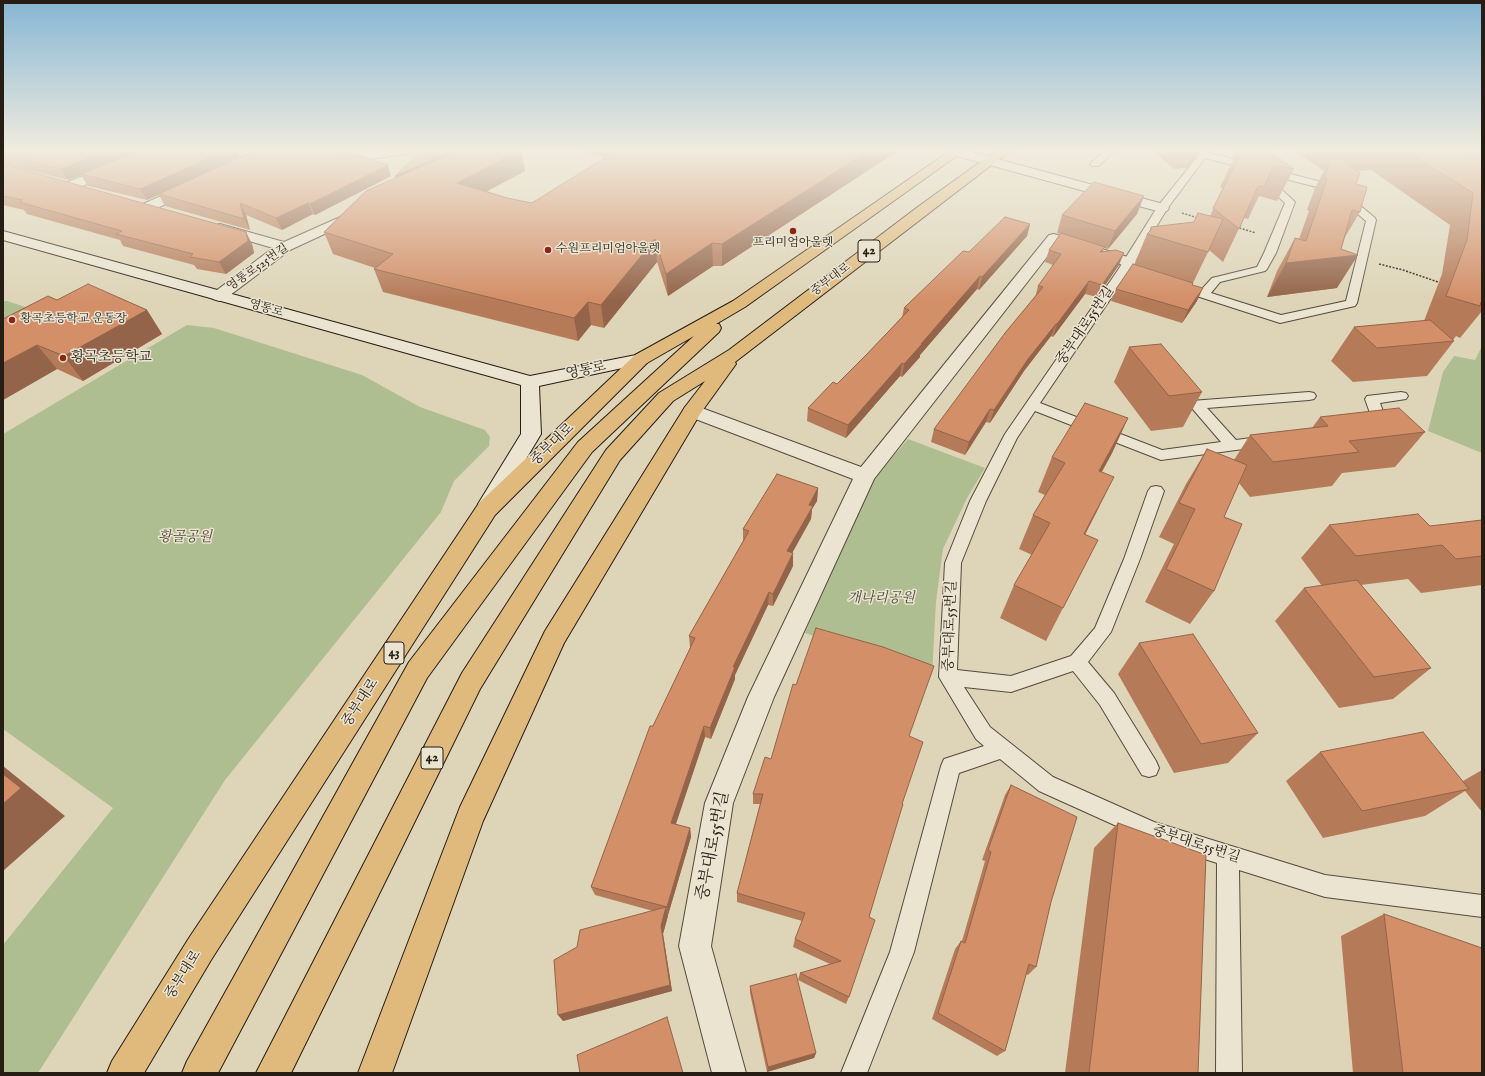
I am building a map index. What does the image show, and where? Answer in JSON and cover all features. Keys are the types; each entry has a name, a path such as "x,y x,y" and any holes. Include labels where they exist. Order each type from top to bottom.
{"main road":[{"name":"중부대로","path":"273,1073 471,681 612,455 666,397 735,354 911,200"},
{"name":"중부대로","path":"124,1073 200,949 486,509 642,359 915,200"},
{"name":"중부대로","path":"199,1073 418,670 585,447 739,304"},
{"name":"중부대로","path":"375,1073 470,817 554,638 692,412 735,354"}],"street":[{"path":"148,207 162,200"},
{"path":"1134,200 1162,208"},
{"path":"133,203 171,213"},
{"name":"영통로525번길","path":"219,296 285,247 368,209"},
{"path":"209,224 285,247"},
{"name":"영통로","path":"3,235 530,382 642,359"},
{"name":"중부대로55번길","path":"729,1073 696,946 719,803 761,697 865,476 1054,238 1131,268"},
{"path":"486,509 530,434 530,382"},
{"path":"692,412 865,476"}],"lane":[{"name":"중부대로55번길","path":"1168,200 1162,208 1131,268 1032,405 1010,438 982,494 953,563 948,676 983,733 1046,784 1152,832 1325,886 1482,906"},
{"path":"1204,294 1216,280 1261,269 1270,253 1284,220 1290,202 1288,200"},
{"path":"1168,283 1280,319 1351,303 1371,220 1348,200"},
{"path":"1232,446 1196,404 1309,396"},
{"path":"1348,430 1356,429 1377,414 1372,399 1400,396"},
{"path":"1032,405 1162,455 1278,439"},
{"path":"948,676 1011,684 1077,662 1102,632 1132,559 1156,491"},
{"path":"1077,662 1107,699 1149,768"},
{"path":"854,1073 902,952 951,766 1003,750"},
{"path":"1228,856 1229,1073"}],"path":[{"path":"1403,270 1444,284"}],"green space":[{"name":"황곡초등학교 운동장","path":"3,301 7,301 38,311 3,329"},
{"name":"황골공원","path":"187,325 214,328 362,375 420,407 485,430 490,437 489,446 454,481 441,512 225,780 38,1073 3,1073 3,945 113,808 3,729 3,434"},
{"path":"1482,346 1482,453 1428,431 1443,372 1454,356 1475,360"},
{"name":"개나리공원","path":"908,439 985,468 967,498 943,549 936,602 932,675 805,633 873,479"}],"building":[{"path":"23,200 132,200 246,232 248,241 219,262 190,257 193,254 116,234 122,231 19,202"},
{"path":"180,200 318,200 310,204 308,203 276,218 240,203 244,219"},
{"path":"357,200 518,200 532,203 536,200 791,200 722,244 712,243 666,274 655,239 601,305 588,302 574,318 374,269 393,254 324,232"},
{"path":"1076,200 1141,200 1115,231 1062,215"},
{"path":"1217,200 1252,200 1239,229 1213,208"},
{"path":"1320,200 1363,200 1360,212 1352,210 1341,249 1358,255 1286,263 1295,238 1306,241"},
{"path":"1472,200 1482,200 1482,302 1480,306 1446,296 1467,240"},
{"path":"1198,213 1223,219 1208,252 1147,234 1151,230 1151,227 1194,222"},
{"path":"1005,217 1030,224 982,277 980,276 922,344 904,364 902,363 848,425 808,408 833,382 837,384 909,310 904,308 963,251 969,252"},
{"path":"1061,233 1105,247 1100,252 1116,250 1124,253 1102,285 1089,281 1057,324 1028,359 994,410 990,409 969,442 934,429 1005,333 1043,287 1038,286 1061,254 1049,250"},
{"path":"1133,264 1193,283 1192,285 1203,288 1188,310 1116,289"},
{"path":"88,284 147,310 64,356 37,345 3,363 3,319 48,296 57,300"},
{"path":"1430,320 1454,341 1377,348 1354,327"},
{"path":"1161,344 1202,392 1169,396 1129,347"},
{"path":"1085,403 1128,418 1099,471 1114,477 1084,534 1098,540 1063,608 1014,585 1050,523 1033,515 1065,463 1052,457"},
{"path":"1399,408 1425,432 1349,441 1359,452 1273,462 1250,435 1328,426 1320,417"},
{"path":"1207,449 1247,465 1224,517 1242,524 1214,591 1166,569 1195,509 1179,503"},
{"path":"777,474 818,488 809,505 813,506 787,551 793,553 773,594 769,592 733,667 735,667 710,728 704,726 671,823 690,828 667,907 591,887 650,726 653,726 695,638 689,636 749,531 743,529"},
{"path":"1418,514 1430,526 1482,520 1482,556 1456,559 1442,545 1356,556 1329,525"},
{"path":"1357,580 1431,668 1374,677 1304,588"},
{"path":"816,628 883,647 934,666 909,736 923,742 902,804 869,917 875,920 849,997 800,973 841,961 795,939 805,913 737,893 763,794 753,794 765,757 771,759 793,684 796,685"},
{"path":"1193,634 1258,733 1201,744 1139,643"},
{"path":"1423,732 1469,789 1362,811 1320,752"},
{"path":"3,774 21,788 3,804"},
{"path":"1011,785 1077,817 1051,902 1036,967 1029,964 1005,1051 938,1013 961,941 965,943 991,852 988,850"},
{"path":"1118,823 1206,855 1198,1073 1089,1073"},
{"path":"666,907 661,926 670,985 558,1015 554,960 577,947 580,930"},
{"path":"1384,914 1482,948 1482,1073 1403,1073"},
{"path":"796,974 816,1053 768,1067 750,986"},
{"path":"667,1017 683,1073 580,1073 577,1055"}],"place":[{"name":"프리미엄아울렛","path":"793,231"},
{"name":"수원프리미엄아울렛","path":"548,250"},
{"name":"황곡초등학교 운동장","path":"12,320"},
{"name":"황곡초등학교","path":"63,358"}]}
